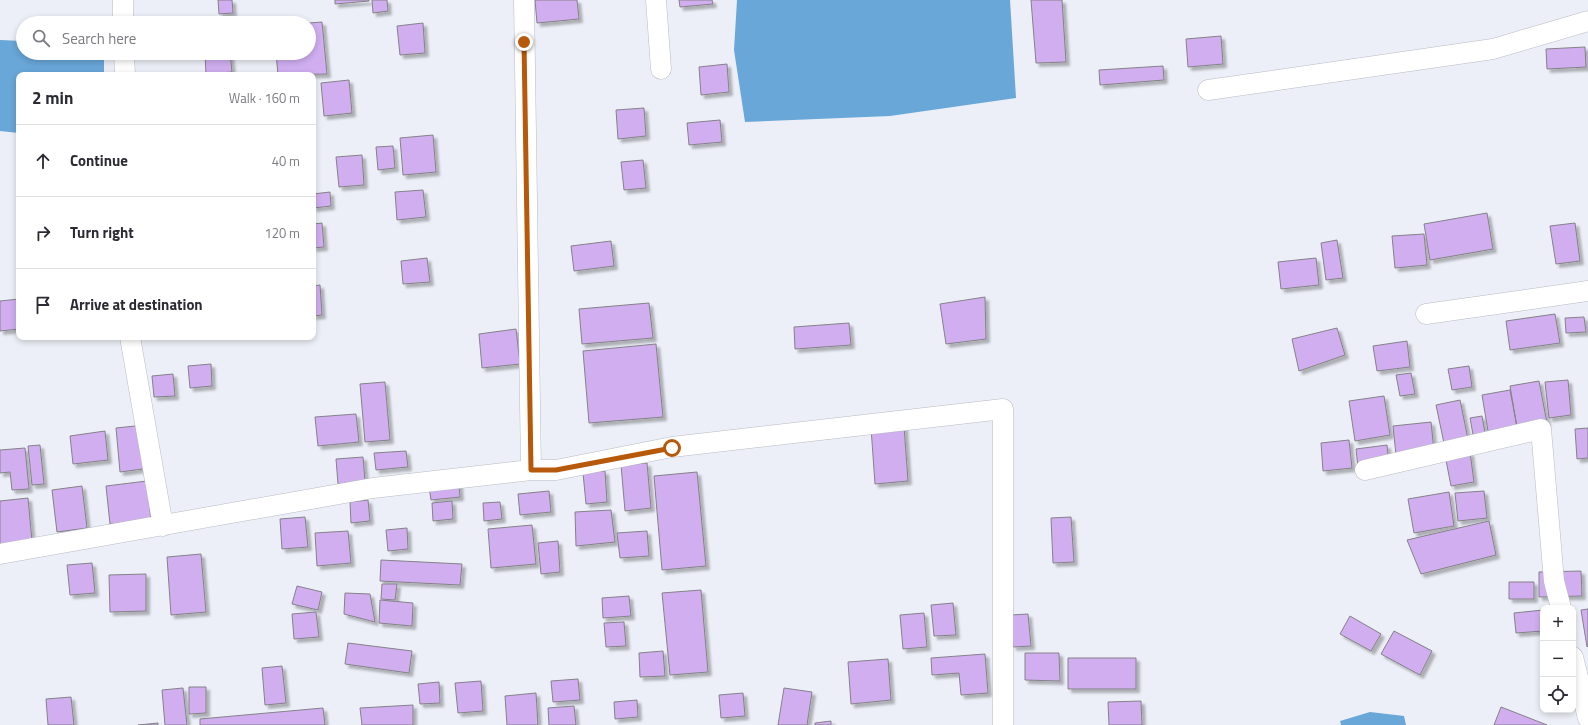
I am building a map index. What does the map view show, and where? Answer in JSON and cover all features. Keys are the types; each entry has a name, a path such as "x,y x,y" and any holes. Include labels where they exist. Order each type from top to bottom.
{"street":[{"path":"123,0 123,16"},
{"path":"524,0 531,470"},
{"path":"656,0 661,69"},
{"path":"1208,90 1494,49 1588,21"},
{"path":"124,60 124,72"},
{"path":"1426,314 1588,291"},
{"path":"131,340 163,526"},
{"path":"0,554 373,488 531,470 556,470 672,448 1003,409 1003,725"},
{"path":"1366,470 1541,429 1554,581 1560,605"},
{"path":"1576,669 1588,718"}],"water":[{"path":"737,0 1010,0 1016,98 890,116 745,122 734,50"},
{"path":"0,40 16,41 16,60 104,60 104,72 16,72 16,133 0,131"},
{"path":"1370,712 1404,716 1406,725 1341,725 1340,721"}],"building":[{"path":"218,0 232,0 233,13 219,14"},
{"path":"335,0 369,0 369,1 335,4"},
{"path":"372,0 387,0 388,11 373,13"},
{"path":"535,0 577,0 579,19 537,23"},
{"path":"679,0 712,0 713,4 680,7"},
{"path":"1031,0 1062,0 1066,62 1036,63"},
{"path":"316,22 322,22 327,74 316,74 316,72 278,72 277,60 316,60"},
{"path":"423,23 425,53 400,55 397,26"},
{"path":"1221,36 1223,64 1188,67 1186,39"},
{"path":"1585,47 1586,67 1547,69 1546,49"},
{"path":"205,60 231,60 232,72 206,72"},
{"path":"727,64 729,92 701,95 699,67"},
{"path":"1163,66 1164,80 1100,85 1099,70"},
{"path":"349,80 352,113 324,116 321,83"},
{"path":"644,108 646,136 618,139 616,110"},
{"path":"720,120 722,142 689,145 687,123"},
{"path":"433,135 436,172 403,175 400,138"},
{"path":"393,146 395,168 378,170 376,147"},
{"path":"362,155 364,185 339,187 336,157"},
{"path":"643,160 646,188 624,190 621,162"},
{"path":"423,190 426,217 397,220 395,192"},
{"path":"330,192 331,206 316,208 316,194"},
{"path":"1487,213 1493,249 1430,260 1424,224"},
{"path":"322,223 324,247 316,248 316,224"},
{"path":"1575,223 1580,261 1556,264 1550,226"},
{"path":"1424,234 1427,265 1395,268 1392,236"},
{"path":"1337,240 1343,278 1326,280 1321,243"},
{"path":"611,241 614,266 574,271 571,246"},
{"path":"427,258 430,282 403,284 401,261"},
{"path":"1316,258 1319,285 1281,289 1278,262"},
{"path":"320,285 322,315 316,316 316,286"},
{"path":"985,297 986,339 946,344 940,304"},
{"path":"16,299 16,329 0,331 0,301"},
{"path":"649,303 653,338 582,344 579,309"},
{"path":"1555,314 1560,343 1510,350 1506,321"},
{"path":"1584,317 1586,332 1566,333 1565,318"},
{"path":"849,323 851,345 795,349 794,327"},
{"path":"1337,328 1345,355 1299,371 1292,339"},
{"path":"516,329 520,364 482,368 479,334"},
{"path":"1407,341 1410,367 1377,371 1373,346"},
{"path":"656,344 663,417 589,423 583,351"},
{"path":"211,364 212,386 190,388 188,366"},
{"path":"1469,366 1472,387 1452,390 1448,369"},
{"path":"1411,373 1415,394 1400,396 1396,375"},
{"path":"173,374 175,396 154,397 152,376"},
{"path":"1568,380 1571,415 1549,418 1545,382"},
{"path":"1539,381 1547,423 1517,428 1510,386"},
{"path":"385,382 390,440 365,442 360,384"},
{"path":"1510,390 1518,432 1489,437 1482,395"},
{"path":"1384,396 1390,435 1355,441 1349,401"},
{"path":"1460,400 1469,444 1445,448 1436,405"},
{"path":"356,414 359,442 318,446 315,417"},
{"path":"1482,416 1486,438 1474,440 1470,418"},
{"path":"1431,422 1434,451 1396,455 1393,426"},
{"path":"145,425 150,468 120,472 116,428"},
{"path":"904,426 908,481 875,484 871,428"},
{"path":"1588,428 1588,458 1577,459 1575,429"},
{"path":"105,431 108,460 73,464 70,436"},
{"path":"1349,440 1352,468 1323,471 1321,443"},
{"path":"40,445 44,484 32,485 28,446"},
{"path":"1387,445 1389,464 1358,468 1356,449"},
{"path":"25,448 29,489 12,490 10,472 0,473 0,450"},
{"path":"406,451 408,467 376,470 374,453"},
{"path":"1470,452 1474,482 1451,486 1445,455"},
{"path":"363,457 365,481 338,484 336,459"},
{"path":"647,463 651,508 625,511 621,465"},
{"path":"605,471 607,502 586,504 583,473"},
{"path":"697,472 706,566 662,570 654,476"},
{"path":"147,481 151,520 110,524 106,486"},
{"path":"459,484 460,497 431,500 429,487"},
{"path":"82,486 87,528 57,532 52,490"},
{"path":"549,491 551,512 520,515 518,494"},
{"path":"1484,491 1487,518 1458,521 1455,493"},
{"path":"1449,492 1454,526 1414,533 1408,499"},
{"path":"28,498 32,541 0,544 0,501"},
{"path":"368,500 370,521 351,523 350,502"},
{"path":"452,501 453,519 433,521 432,503"},
{"path":"500,502 502,519 484,521 483,503"},
{"path":"611,510 615,542 576,546 575,512"},
{"path":"305,517 308,547 282,549 280,519"},
{"path":"1071,517 1074,562 1053,563 1051,518"},
{"path":"1489,521 1496,555 1421,574 1407,540"},
{"path":"532,525 536,564 491,568 488,529"},
{"path":"407,528 408,549 388,551 386,530"},
{"path":"348,531 351,563 317,566 315,533"},
{"path":"647,531 649,556 620,558 617,533"},
{"path":"558,541 560,572 541,574 538,543"},
{"path":"201,554 206,612 171,615 167,557"},
{"path":"381,560 462,564 460,585 380,581"},
{"path":"92,563 95,593 70,595 67,565"},
{"path":"1581,571 1582,596 1539,597 1539,572"},
{"path":"146,574 146,611 110,612 109,575"},
{"path":"1509,582 1534,582 1534,599 1509,599"},
{"path":"382,584 397,584 395,600 381,599"},
{"path":"297,586 322,592 318,610 292,604"},
{"path":"701,590 708,672 670,675 662,593"},
{"path":"345,593 370,594 375,622 344,614"},
{"path":"629,596 631,616 603,618 602,598"},
{"path":"380,600 413,603 412,626 379,623"},
{"path":"953,603 956,635 934,636 931,605"},
{"path":"1588,609 1588,646 1587,647 1581,610"},
{"path":"1540,610 1540,631 1516,633 1514,613"},
{"path":"316,612 319,637 294,639 292,614"},
{"path":"924,613 927,647 903,649 900,615"},
{"path":"1028,614 1031,646 1013,647 1011,615"},
{"path":"1350,616 1381,634 1371,651 1340,634"},
{"path":"624,622 626,646 606,647 604,623"},
{"path":"1394,631 1432,651 1420,675 1381,654"},
{"path":"348,643 412,651 409,673 345,664"},
{"path":"663,651 665,676 640,677 639,653"},
{"path":"1025,653 1059,653 1060,681 1025,680"},
{"path":"985,654 988,693 961,695 959,673 932,675 931,658"},
{"path":"1068,658 1136,658 1136,689 1068,689"},
{"path":"888,659 891,700 851,704 848,662"},
{"path":"282,666 286,703 265,705 262,668"},
{"path":"578,679 580,700 553,702 551,681"},
{"path":"481,681 483,711 458,713 455,683"},
{"path":"439,682 440,703 420,704 418,684"},
{"path":"189,687 206,687 206,713 189,714"},
{"path":"183,688 187,725 165,725 162,690"},
{"path":"784,688 812,692 807,725 778,725"},
{"path":"536,693 538,725 507,725 505,696"},
{"path":"743,693 745,716 721,718 719,695"},
{"path":"71,697 74,725 48,725 46,699"},
{"path":"637,700 638,717 615,719 614,702"},
{"path":"1141,701 1142,725 1109,725 1108,702"},
{"path":"413,705 413,725 362,725 360,708"},
{"path":"574,706 576,725 549,725 548,708"},
{"path":"1501,707 1547,725 1494,725"},
{"path":"323,708 325,725 200,725 200,719"},
{"path":"831,721 831,725 815,725 815,723"},
{"path":"158,723 158,725 138,725"}],"route":[{"path":"524,42 531,470 556,470 672,448"}]}
